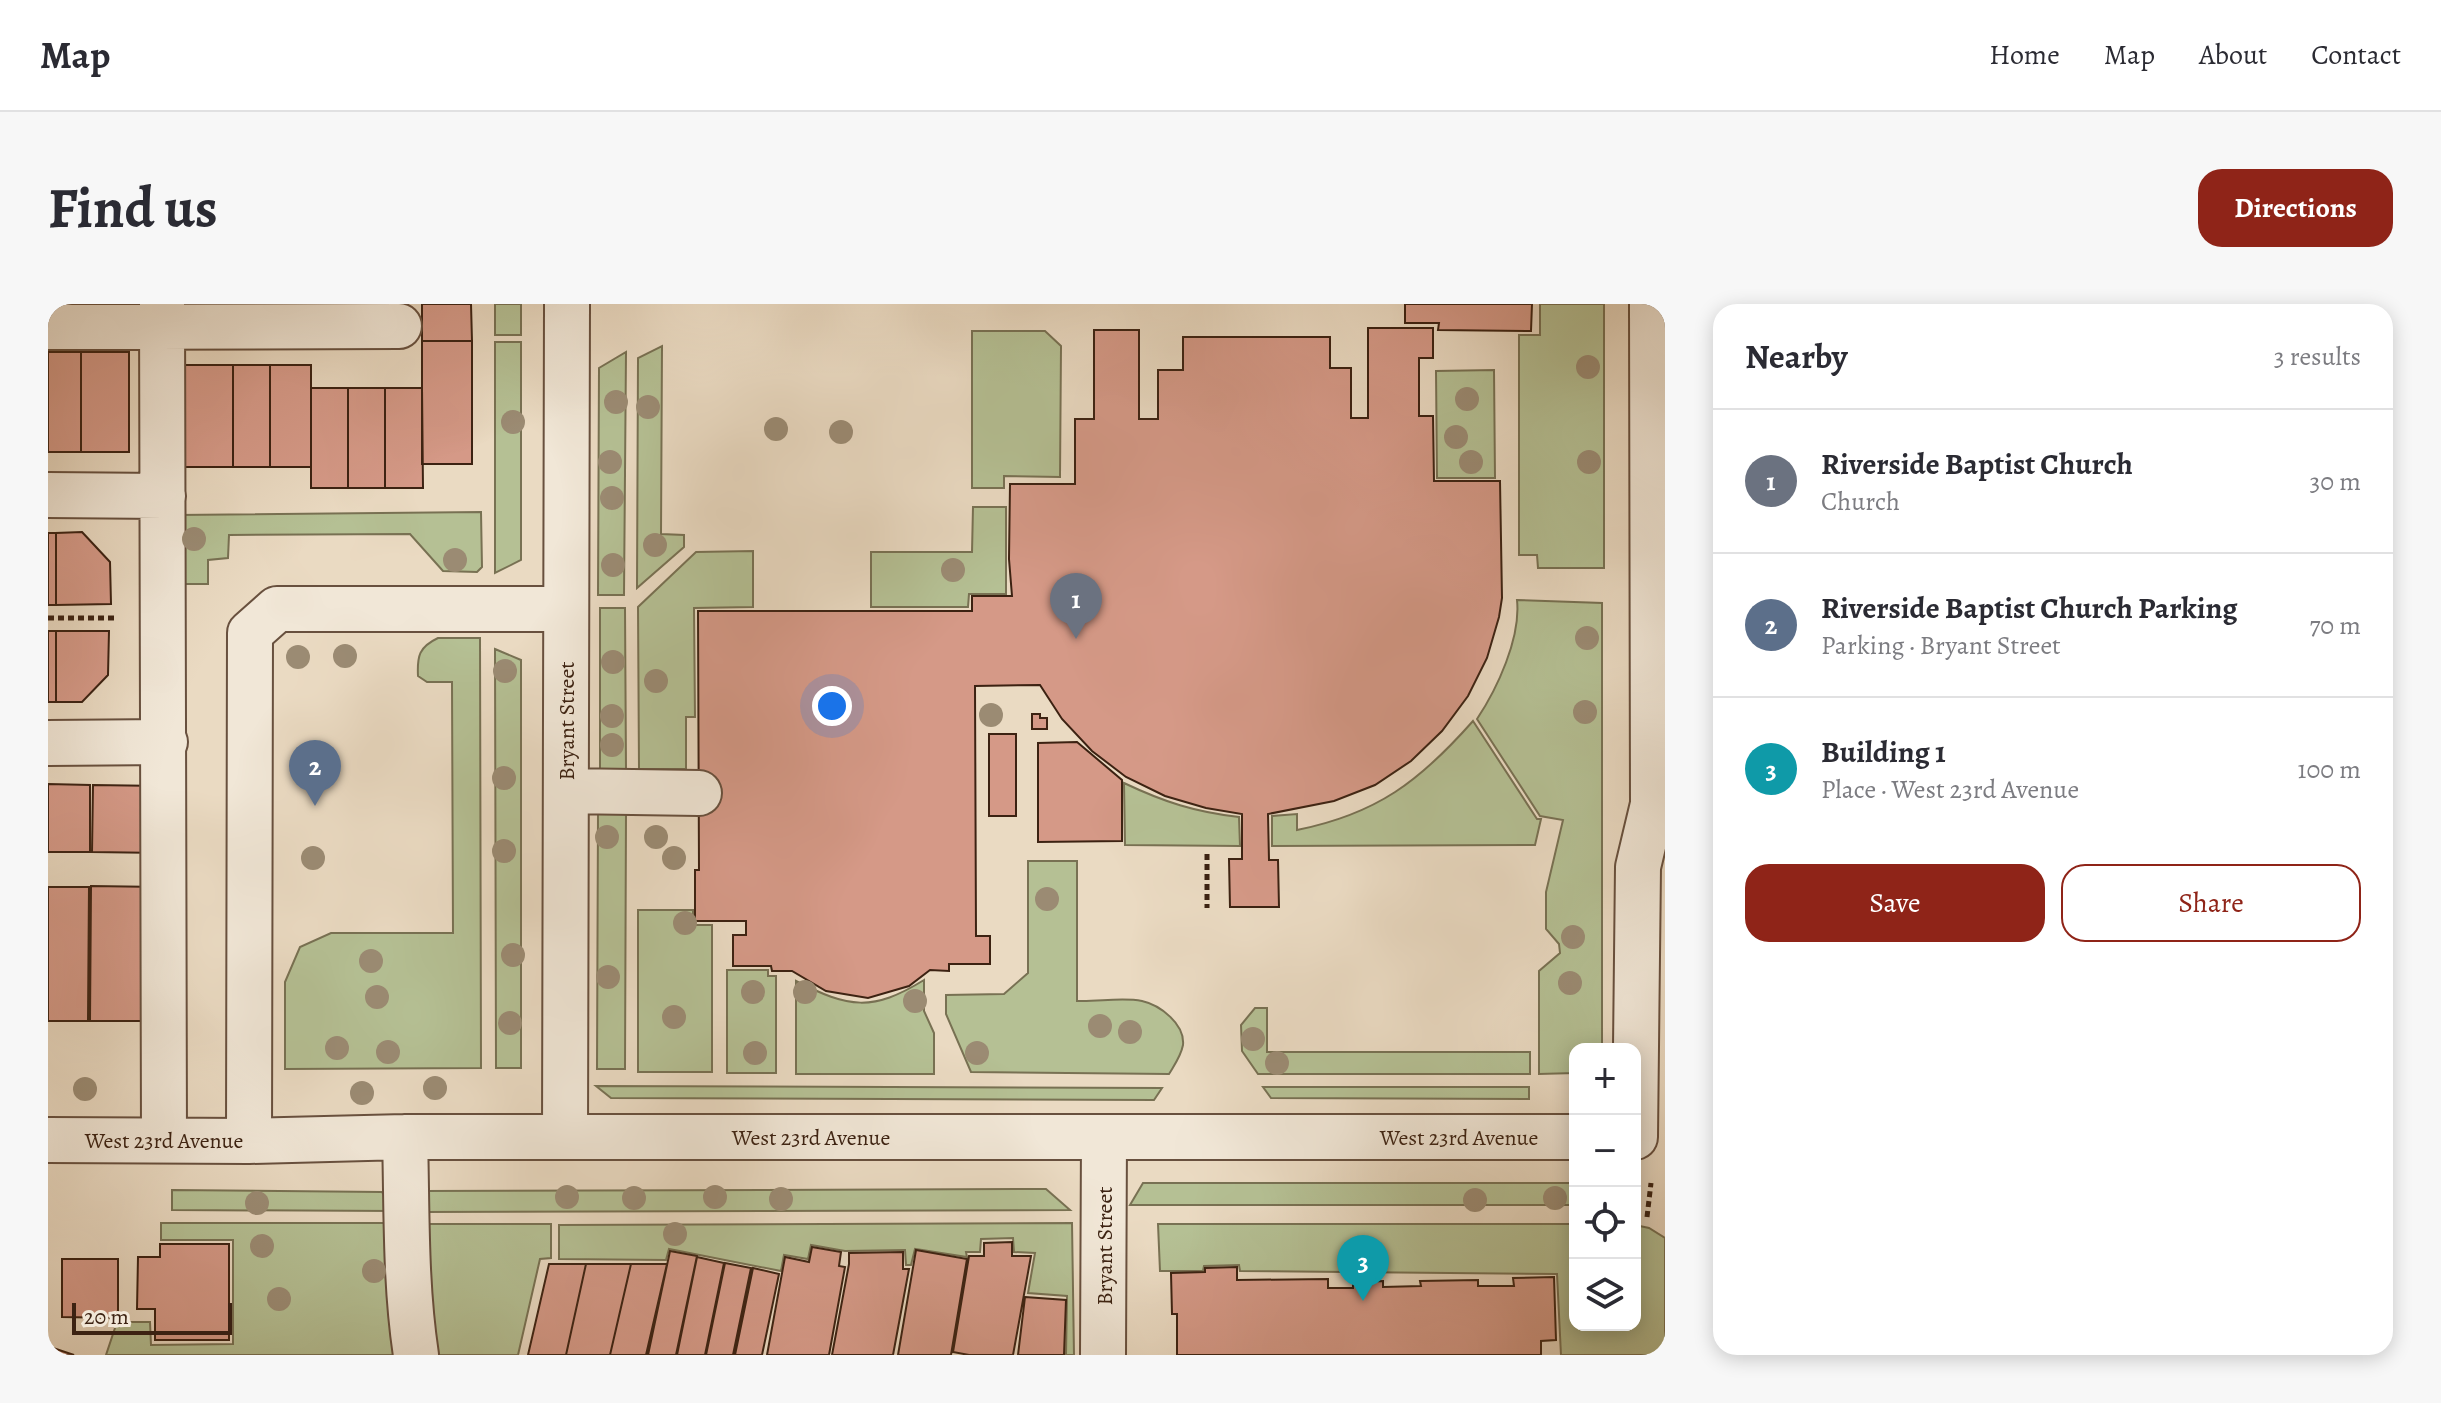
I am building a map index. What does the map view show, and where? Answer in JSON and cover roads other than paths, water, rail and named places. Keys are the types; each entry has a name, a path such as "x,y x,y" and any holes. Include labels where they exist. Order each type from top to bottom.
{"street":[{"name":"Bryant Street","path":"565,1137 567,304"},
{"path":"1635,1115 1638,867 1659,808 1659,622 1652,304"},
{"path":"162,316 164,1140"},
{"path":"48,327 162,316 399,326"},
{"path":"48,495 163,496"},
{"path":"249,1141 250,633 277,609 566,609"},
{"path":"48,743 165,742"},
{"path":"566,791 699,793"},
{"path":"405,1137 411,1314 416,1355"},
{"name":"Bryant Street","path":"1103,1355 1104,1137"},
{"name":"West 23rd Avenue","path":"48,1140 1569,1137"},
{"path":"1641,1137 1665,1138"}],"place":[{"name":"Riverside Baptist Church","path":"1076,639"},
{"name":"Riverside Baptist Church Parking","path":"315,806"},
{"name":"Building 1","path":"1363,1301"}]}
